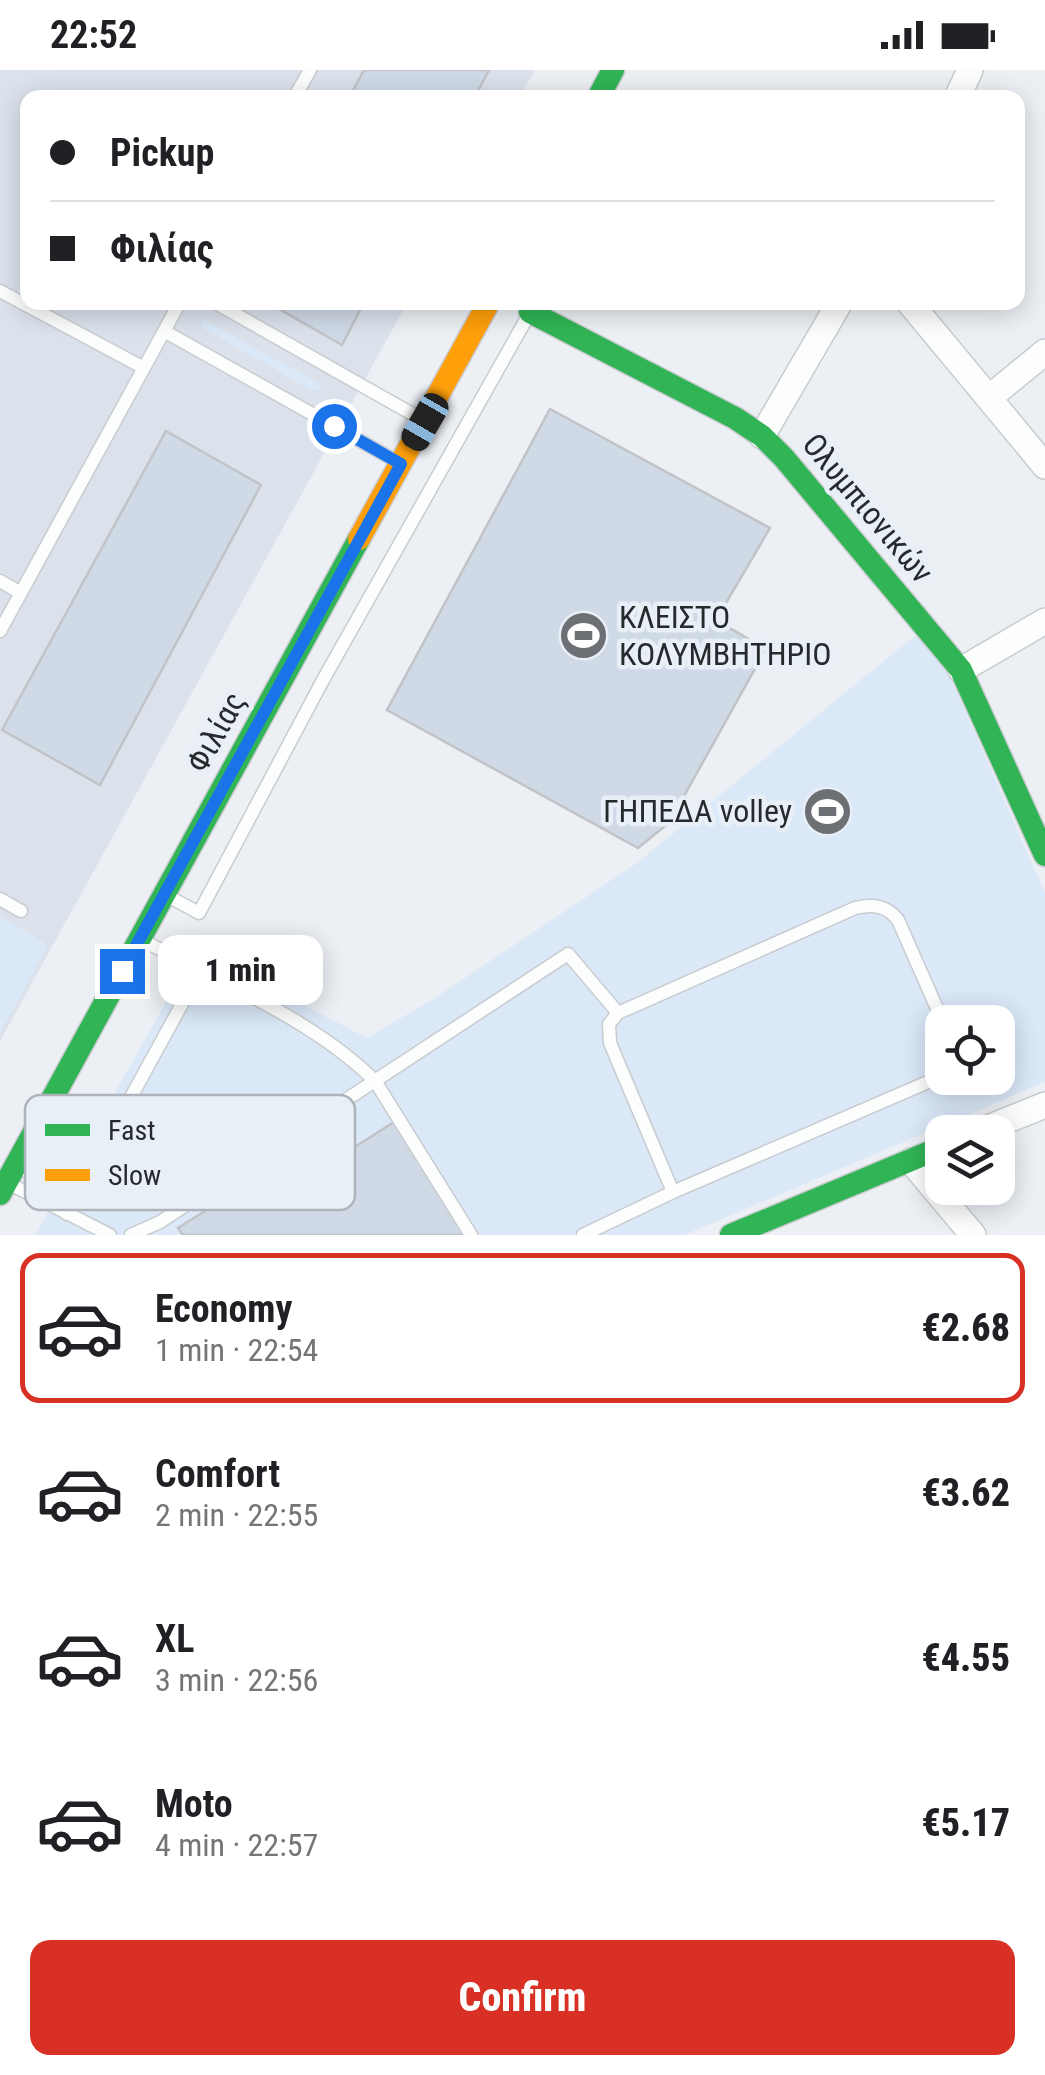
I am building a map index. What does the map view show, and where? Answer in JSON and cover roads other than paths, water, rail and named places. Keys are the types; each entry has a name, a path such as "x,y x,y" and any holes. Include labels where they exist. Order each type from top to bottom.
{"street":[{"name":"Φιλίας","path":"55,1095 484,310"},
{"name":"Ολυμπιονικών","path":"538,310 735,418 762,436 784,458 961,670 1045,855"},
{"path":"762,436 835,310"},
{"path":"916,310 1045,466"},
{"path":"989,398 1045,352"},
{"path":"961,670 1045,622"},
{"path":"1015,1117 1045,1105"},
{"name":"Φιλίας","path":"8,1181 25,1150"},
{"path":"731,1235 925,1155"},
{"path":"911,1160 973,1235"}],"lane":[{"path":"37,310 144,368"},
{"path":"0,631 176,310"},
{"path":"228,310 425,422"},
{"path":"164,894 198,913 323,680 531,310"},
{"path":"164,331 401,464"},
{"path":"0,581 21,593"},
{"path":"0,899 21,911"},
{"path":"674,1192 610,1043 609,1024 618,1014 855,908 874,905 889,910 898,920 936,1005"},
{"path":"140,938 350,1058 375,1081 471,1235"},
{"path":"354,1095 568,954 618,1014"},
{"path":"132,1095 200,971"},
{"path":"583,1235 925,1083"},
{"path":"60,1210 110,1235"},
{"path":"67,1214 69,1210"},
{"path":"131,1235 178,1210"}],"place":[{"name":"ΚΛΕΙΣΤΟ ΚΟΛΥΜΒΗΤΗΡΙΟ","path":"584,635"},
{"name":"ΓΗΠΕΔΑ volley","path":"827,811"}]}
